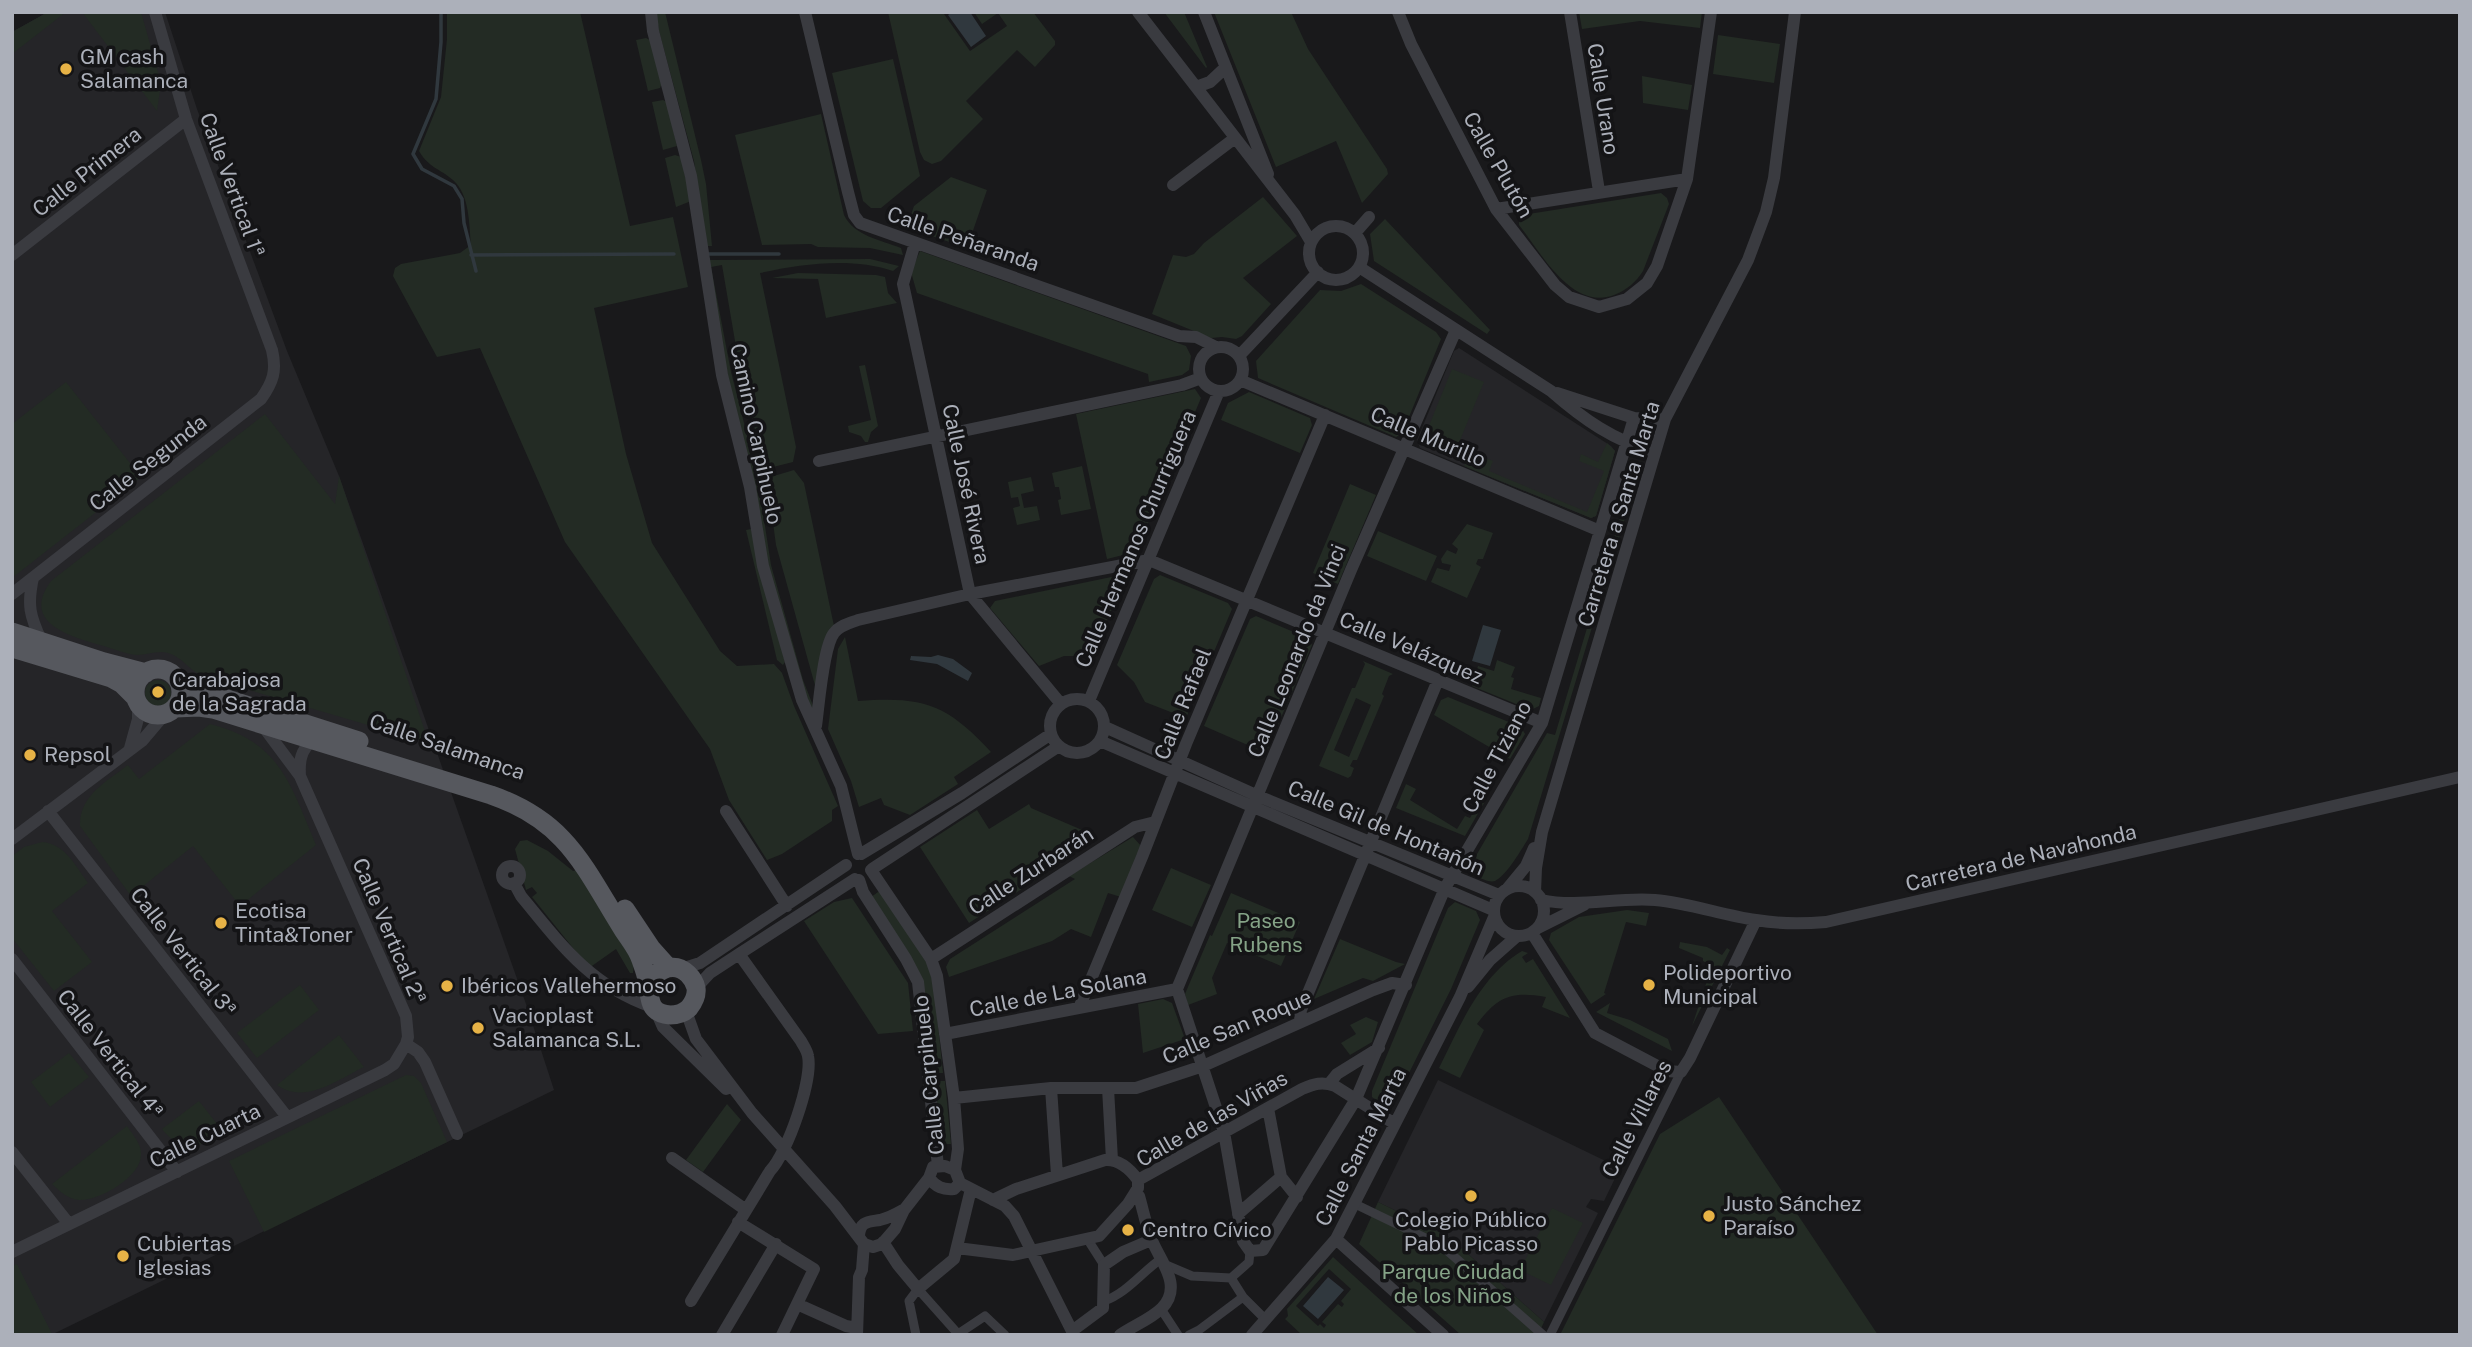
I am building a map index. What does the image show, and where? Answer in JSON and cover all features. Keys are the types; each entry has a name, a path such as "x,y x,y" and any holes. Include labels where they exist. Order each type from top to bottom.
{"main road":[{"path":"12,632 146,673"},
{"path":"12,648 111,678 122,684 137,701 152,715 170,711 181,699 180,684 174,675 155,669 146,673 136,686 137,701"},
{"name":"Calle Salamanca","path":"180,684 428,770"},
{"name":"Calle Salamanca","path":"170,711 199,707 213,709 312,740 536,802 565,825 584,846 651,948 675,968"},
{"name":"Calle Salamanca","path":"490,788 533,813 560,835 575,853 639,956 650,997"},
{"path":"675,968 691,977 696,988 694,1001 686,1011 676,1015 664,1015 650,997 657,972 675,968"}],"street":[{"name":"Calle Vertical 1ª","path":"155,12 186,119 272,350 275,371"},
{"name":"Camino Carpihuelo","path":"651,12 653,31 691,176 722,375 750,487 763,566 802,700 841,786 860,854"},
{"name":"Calle Peñaranda","path":"805,12 855,215 860,223 1179,336 1192,345 1201,359"},
{"path":"1138,12 1295,215 1311,242 1310,258 1318,272 1328,278 1340,280 1351,276 1364,256 1362,243 1355,233 1345,226 1321,230 1311,242"},
{"path":"1204,12 1272,185"},
{"name":"Calle Plutón","path":"1398,12 1411,44 1496,209 1555,285 1569,297 1599,307 1627,299 1647,283 1657,265 1687,179 1711,12"},
{"name":"Calle Urano","path":"1570,12 1599,191"},
{"name":"Carretera a Santa Marta","path":"1538,896 1535,868 1542,832 1665,419 1748,260 1763,222 1774,178 1795,12"},
{"path":"1196,88 1218,77 1226,67"},
{"name":"Calle Primera","path":"12,255 186,119"},
{"path":"1173,185 1236,138"},
{"path":"1496,209 1687,179"},
{"path":"1295,215 1321,230"},
{"path":"1355,233 1369,217"},
{"name":"Calle José Rivera","path":"915,243 903,284 970,594 1061,704"},
{"path":"1359,267 1551,391 1577,414 1626,444 1655,452"},
{"path":"1239,356 1318,272"},
{"name":"Calle Leonardo da Vinci","path":"1177,989 1456,330"},
{"name":"Calle Peñaranda","path":"1179,336 1196,337 1216,348"},
{"path":"1216,348 1229,348 1239,356 1243,372 1240,380 1227,390 1219,391 1205,385 1200,378 1201,359 1207,352 1216,348"},
{"name":"Calle Segunda","path":"13,594 261,399 270,386 275,371"},
{"path":"819,461 1182,385 1200,378"},
{"name":"Calle Murillo","path":"1240,380 1600,531"},
{"name":"Calle Hermanos Churriguera","path":"1089,701 1219,391"},
{"path":"1551,391 1634,418 1665,419"},
{"name":"Calle Rafael","path":"1079,1008 1325,415"},
{"name":"Calle Tiziano","path":"1256,1250 1297,1197 1356,1099 1445,888 1542,723 1634,418"},
{"path":"816,726 827,646 833,633 842,626 970,594 1149,560"},
{"name":"Calle Velázquez","path":"1149,560 1542,723"},
{"path":"33,578 29,603 31,618 41,640"},
{"path":"1300,1021 1301,1010 1438,680"},
{"path":"1079,699 1089,701 1098,708 1103,717 1105,727 1100,741 1092,749 1081,753 1069,752 1059,746 1051,734 1053,713 1061,704 1079,699"},
{"path":"130,748 138,719 137,701"},
{"path":"12,839 142,741 170,711"},
{"name":"Calle Vertical 2ª","path":"261,725 300,776 406,1016 406,1044"},
{"name":"Calle Gil de Hontañón","path":"1105,727 1178,768"},
{"path":"675,968 700,962 846,865 852,856 860,854 962,793 1051,734"},
{"path":"300,776 299,763 303,749 312,740"},
{"name":"Calle Gil de Hontañón","path":"1100,741 1178,768 1255,802 1364,856 1445,888 1494,913"},
{"path":"696,988 710,973 857,880 864,879 872,870 1059,746"},
{"name":"Carretera de Navahonda","path":"1538,896 1557,903 1658,900 1756,920 1792,924 1826,922 2460,777"},
{"name":"Calle Gil de Hontañón","path":"1255,802 1371,842 1452,876 1503,892"},
{"name":"Calle Vertical 3ª","path":"48,811 287,1117"},
{"path":"726,811 787,906"},
{"name":"Calle Zurbarán","path":"931,959 1135,827 1156,822"},
{"name":"Carretera a Santa Marta","path":"1503,892 1526,866 1542,832"},
{"path":"860,854 870,860 872,870"},
{"path":"846,865 850,876 857,880"},
{"name":"Calle Carpihuelo","path":"872,870 931,959 937,976 954,1098 958,1149 955,1170"},
{"name":"Calle Carpihuelo","path":"857,880 918,982 938,1166 933,1167 929,1178 904,1210 895,1229 873,1241"},
{"path":"514,883 521,896 581,966 620,994 650,997"},
{"path":"1517,886 1527,887 1538,896 1544,910 1542,920 1534,931 1516,936 1506,933 1498,926 1494,913 1503,892 1517,886"},
{"name":"Carretera de Navahonda","path":"1534,931 1588,903"},
{"name":"Calle Santa Marta","path":"1252,1335 1336,1239 1460,997 1494,913"},
{"name":"Calle Villares","path":"1550,1335 1756,920"},
{"path":"1534,931 1595,1033 1667,1071 1681,1072"},
{"name":"Calle Santa Marta","path":"1460,997 1490,960 1516,936"},
{"path":"691,1301 770,1171 780,1161 799,1112 807,1073 808,1056 801,1041 739,954"},
{"name":"Calle Vertical 4ª","path":"12,960 177,1172"},
{"name":"Calle San Roque","path":"954,1098 1051,1088 1136,1088 1202,1066 1392,983 1406,985"},
{"path":"1164,1262 1192,1276 1231,1278 1256,1250 1243,1241 1224,1132 1177,989"},
{"name":"Calle de La Solana","path":"945,1034 1177,989"},
{"name":"Calle Salamanca","path":"650,997 663,1027 752,1113"},
{"name":"Calle Salamanca","path":"686,1011 695,1039 783,1150 835,1206 873,1241 958,1334"},
{"path":"406,1044 418,1052 425,1062 457,1134"},
{"name":"Calle Cuarta","path":"12,1252 394,1065 406,1044"},
{"name":"Calle de las Viñas","path":"1094,1238 1128,1204 1137,1186 1224,1132 1302,1089 1317,1083 1329,1084 1337,1074 1379,1048"},
{"path":"1329,1084 1395,1124"},
{"path":"1051,1088 1057,1175"},
{"path":"1108,1088 1112,1160"},
{"path":"1268,1108 1281,1177 1297,1197"},
{"path":"12,1152 69,1224"},
{"path":"672,1158 746,1210"},
{"path":"993,1200 1093,1163 1112,1160 1124,1165 1137,1186 1151,1240 1164,1262 1171,1289 1161,1309 1120,1335"},
{"path":"938,1166 955,1170 966,1186 1005,1206 1014,1216 1031,1251 1071,1334 1103,1308 1104,1265 1094,1238 1031,1251 1013,1255 957,1248"},
{"path":"1238,1214 1281,1177"},
{"path":"929,1178 933,1184 947,1190 966,1186"},
{"path":"916,1335 909,1301 918,1289 954,1259 966,1186"},
{"path":"1355,1204 1442,1246 1543,1335"},
{"name":"Calle Salamanca","path":"835,1206 872,1221"},
{"name":"Calle Carpihuelo","path":"872,1221 904,1210"},
{"path":"797,1304 857,1331 859,1277 873,1241 886,1230 872,1221 862,1225 873,1241"},
{"path":"738,1222 814,1269 782,1335"},
{"path":"1336,1239 1439,1333"},
{"path":"1104,1265 1123,1252 1151,1240"},
{"path":"722,1335 776,1244"},
{"path":"1104,1301 1114,1298 1144,1271 1164,1262"},
{"path":"1231,1278 1243,1297 1265,1320"},
{"path":"1189,1335 1199,1331 1243,1297"},
{"path":"1161,1309 1178,1335"},
{"path":"958,1334 985,1316 1005,1335"}],"shaded area":[{"path":"48,12 165,12 197,109 287,351 339,476 554,1090 51,1335 12,1335 12,32"},
{"path":"952,12 970,12 986,36 971,47 948,15"},
{"path":"1459,348 1611,446 1615,451 1596,516 1591,518 1420,448 1417,440 1454,351"},
{"path":"1483,625 1501,630 1490,666 1472,661"},
{"path":"938,655 953,659 972,673 968,681 937,664 910,660 911,656"},
{"name":"Colegio Público Pablo Picasso","path":"1438,1080 1620,1168 1604,1201 1591,1199 1586,1207 1598,1213 1544,1322 1449,1237 1378,1202"},
{"path":"1328,1277 1344,1290 1318,1319 1303,1306"}],"green space":[{"path":"48,12 66,12 12,54 12,32"},
{"path":"82,12 141,12 161,83 157,111"},
{"path":"447,12 580,12 630,226 673,217 688,287 594,308 626,454 652,543 720,651 737,666 774,664 782,673 838,806 832,810 832,821 782,854 767,860 729,800 710,749 565,542 480,348 437,357 393,276 395,268 401,264 460,253 471,245 468,210 459,186 430,164 419,151 441,97"},
{"path":"656,12 665,12 701,160 712,246 706,246 694,161"},
{"path":"888,12 945,12 970,51 1007,26 998,13 982,24 974,12 1033,12 1055,41 1055,45 1035,67 1017,50 966,101 983,119 941,161 932,164 924,160 920,152"},
{"path":"1164,12 1184,12 1206,68"},
{"path":"1214,12 1291,12 1308,49 1387,169 1388,174 1362,203 1336,141 1276,167"},
{"path":"1579,12 1702,12 1700,28 1640,21 1582,29"},
{"path":"1718,35 1780,44 1774,83 1713,74"},
{"path":"636,40 650,40 663,81 660,88 648,91"},
{"path":"893,59 920,176 881,208 871,208 863,201 832,73"},
{"path":"1642,76 1692,85 1688,110 1643,103"},
{"path":"652,102 667,102 677,146 663,150"},
{"path":"821,114 844,215 848,222 861,233 901,248 903,255 870,248 818,247 811,244 762,245 735,135"},
{"path":"675,155 681,157 691,201 676,207 665,158"},
{"path":"951,177 987,190 967,248 917,231 909,220 914,206"},
{"path":"1661,193 1669,204 1643,271 1631,285 1614,295 1599,298 1585,295 1571,287 1548,264 1519,225 1523,215"},
{"path":"1263,197 1297,236 1243,278 1271,304 1242,336 1236,339 1211,338 1152,314 1173,255 1186,257 1194,254 1204,243"},
{"path":"1385,219 1490,330 1487,334 1374,261 1370,234"},
{"path":"920,251 1186,346 1191,356 1189,370 1182,375 1149,382 1148,374 917,293 911,272"},
{"path":"870,259 899,266 893,271 860,264 826,263 760,273 796,447 793,462 765,469 741,376 722,265 711,267 731,372 757,474 771,565 803,680 814,708 812,710 806,699 767,564 707,260"},
{"path":"798,273 885,277 888,293 897,303 826,318 818,279 772,278"},
{"path":"1361,284 1436,332 1441,339 1402,434 1396,437 1258,378 1256,361 1320,290 1341,291"},
{"path":"865,365 878,426 871,432 868,442 849,432 848,426 871,420 859,366"},
{"path":"1452,369 1484,382 1458,445 1426,433"},
{"path":"66,382 141,477 12,578 12,424"},
{"path":"1195,389 1201,398 1138,547 1127,554 1107,559 1076,414"},
{"path":"1249,392 1310,418 1312,425 1300,453 1221,420 1228,403"},
{"path":"265,414 335,504 339,476 429,743 249,690 250,684 236,679 230,684 206,677 168,653 132,654 75,637 63,632 45,617 41,607 43,595 51,581"},
{"path":"1607,443 1615,451 1596,516 1591,518 1464,466 1470,452 1493,461 1489,471 1587,512 1604,471 1579,461 1581,454 1598,462"},
{"path":"1637,461 1642,462 1528,839 1500,878 1495,881 1484,880 1472,875 1469,868 1547,733 1555,735"},
{"path":"1082,466 1091,509 1061,515 1059,487 1055,487 1052,473"},
{"path":"794,470 804,483 834,626 816,689 776,545 767,478"},
{"path":"1031,477 1034,491 1021,494 1024,508 1037,506 1040,520 1017,525 1013,508 1020,506 1018,497 1011,498 1008,482"},
{"path":"1350,484 1376,495 1338,584 1313,573"},
{"path":"1467,524 1493,533 1483,559 1478,559 1476,564 1481,567 1467,598 1431,582 1437,568 1449,571 1451,565 1442,563 1441,559 1447,550 1456,554 1458,549 1452,544"},
{"path":"751,529 785,662 783,665 777,660 746,530"},
{"path":"1378,531 1437,556 1426,581 1367,556"},
{"path":"1121,575 1125,578 1092,656 1064,656 1039,666 990,608 995,601"},
{"path":"1160,575 1228,603 1232,609 1186,718 1145,702 1134,682 1117,665 1154,579"},
{"path":"1256,616 1308,638 1312,645 1266,753 1204,726 1250,619"},
{"path":"845,637 858,701 900,700 932,707 961,723 991,752 954,777 958,784 910,815 884,805 881,798 859,807 851,781 828,729 838,649"},
{"path":"1497,660 1515,667 1511,677 1514,678 1511,689 1541,698 1539,706 1531,710 1472,686 1478,666 1494,671"},
{"path":"1363,661 1393,674 1389,676 1382,694 1384,696 1357,760 1353,760 1350,766 1354,768 1348,778 1319,766 1365,664","holes":["1356,698 1371,705 1349,757 1334,750"]},
{"path":"158,680 167,684 171,693 167,702 158,706 149,702 145,693 149,684"},
{"path":"1448,697 1521,727 1525,734 1510,759 1434,715 1441,700"},
{"path":"210,724 234,732 268,754 290,785 316,845 240,906 193,846 131,896 80,826 84,806 95,791 128,765 139,779"},
{"path":"1406,784 1416,789 1410,800 1457,829 1465,816 1470,818 1480,800 1484,803 1465,836 1396,808"},
{"path":"1029,804 1031,808 1096,836 1049,867 1045,866 1045,874 969,923 920,847 977,810 989,829"},
{"path":"1133,837 1141,846 1121,897 1108,893 1091,937 1071,929 1052,941 949,977 946,967 950,959 1075,879 1069,876"},
{"path":"527,840 548,851 573,871 577,870 634,964 633,973 630,973 616,949 589,968 532,897 537,893 532,887 526,890 515,849 520,841"},
{"path":"42,842 63,851 88,883 52,911 92,962 54,991 12,938 12,856 24,847"},
{"name":"Paseo Rubens","path":"1171,868 1211,885 1192,927 1152,910"},
{"path":"881,890 933,977 943,1073 933,1073 926,1003 871,897"},
{"name":"Paseo Rubens","path":"1231,893 1300,922 1281,966 1227,943 1212,978 1217,994 1188,1005 1185,994"},
{"path":"852,898 908,983 913,1031 878,1034 804,921 834,902"},
{"path":"1455,902 1476,911 1480,920 1451,989 1394,1103 1389,1108 1384,1107 1372,1097 1372,1091 1448,908"},
{"path":"1627,910 1649,913 1646,926 1626,922 1604,993 1606,994 1591,1004 1549,940 1551,933 1579,917"},
{"name":"Paseo Rubens","path":"1340,939 1405,964 1373,981 1363,978 1314,999"},
{"path":"1680,942 1707,947 1722,955 1727,948 1730,950 1692,1026 1712,966 1703,961 1703,958 1679,948"},
{"path":"1522,951 1528,953 1522,957 1526,963 1533,959 1570,1018 1542,1007 1546,997 1524,995 1507,998 1492,1007 1477,1024 1484,1030 1460,1078 1439,1068 1463,1019 1483,988 1507,961"},
{"path":"300,985 319,1010 257,1058 237,1033"},
{"path":"1163,999 1172,1003 1185,1039 1143,1053 1138,1004"},
{"path":"1610,1003 1607,1013 1630,1020 1668,1039 1672,1051 1596,1012"},
{"path":"1366,1017 1378,1022 1372,1042 1350,1055 1341,1043 1356,1034 1350,1025"},
{"path":"339,1035 364,1067 310,1092 288,1091 277,1085"},
{"path":"69,1053 89,1077 50,1107 31,1082"},
{"path":"406,1075 414,1076 421,1083 447,1142 264,1232 229,1161"},
{"path":"934,1081 945,1081 951,1144 940,1144"},
{"name":"Justo Sánchez Paraíso","path":"1719,1097 1878,1335 1560,1335 1660,1134"},
{"path":"199,1101 225,1134 192,1146 169,1137 162,1129"},
{"path":"727,1104 741,1120 703,1172 686,1160"},
{"path":"127,1126 139,1144 141,1155 134,1171 118,1186 97,1196 79,1200 67,1196 52,1184"},
{"name":"Parque Ciudad de los Niños","path":"1378,1202 1449,1237 1544,1322 1538,1335 1461,1335 1359,1244"},
{"path":"1552,1208 1583,1223 1551,1285 1520,1270"},
{"path":"1333,1257 1419,1335 1302,1335 1285,1319 1288,1316 1287,1309","holes":["1329,1269 1351,1289 1341,1301 1344,1304 1342,1307 1338,1304 1322,1322 1326,1325 1324,1328 1320,1324 1318,1326 1296,1306"]},
{"path":"17,1264 52,1334 12,1335 12,1266"}],"waterway":[{"path":"441,12 436,99 413,154 422,169 454,186 462,199 464,223 476,271"},
{"path":"471,255 674,254"},
{"path":"708,254 779,254"}],"place":[{"name":"GM cash Salamanca","path":"66,69"},
{"name":"Carabajosa de la Sagrada","path":"158,692"},
{"name":"Repsol","path":"30,755"},
{"name":"Ecotisa Tinta&Toner","path":"221,923"},
{"name":"Polideportivo Municipal","path":"1649,985"},
{"name":"Ibéricos Vallehermoso","path":"447,986"},
{"name":"Vacioplast Salamanca S.L.","path":"478,1028"},
{"name":"Colegio Público Pablo Picasso","path":"1471,1196"},
{"name":"Justo Sánchez Paraíso","path":"1709,1216"},
{"name":"Centro Cívico","path":"1128,1230"},
{"name":"Cubiertas Iglesias","path":"123,1256"}]}
